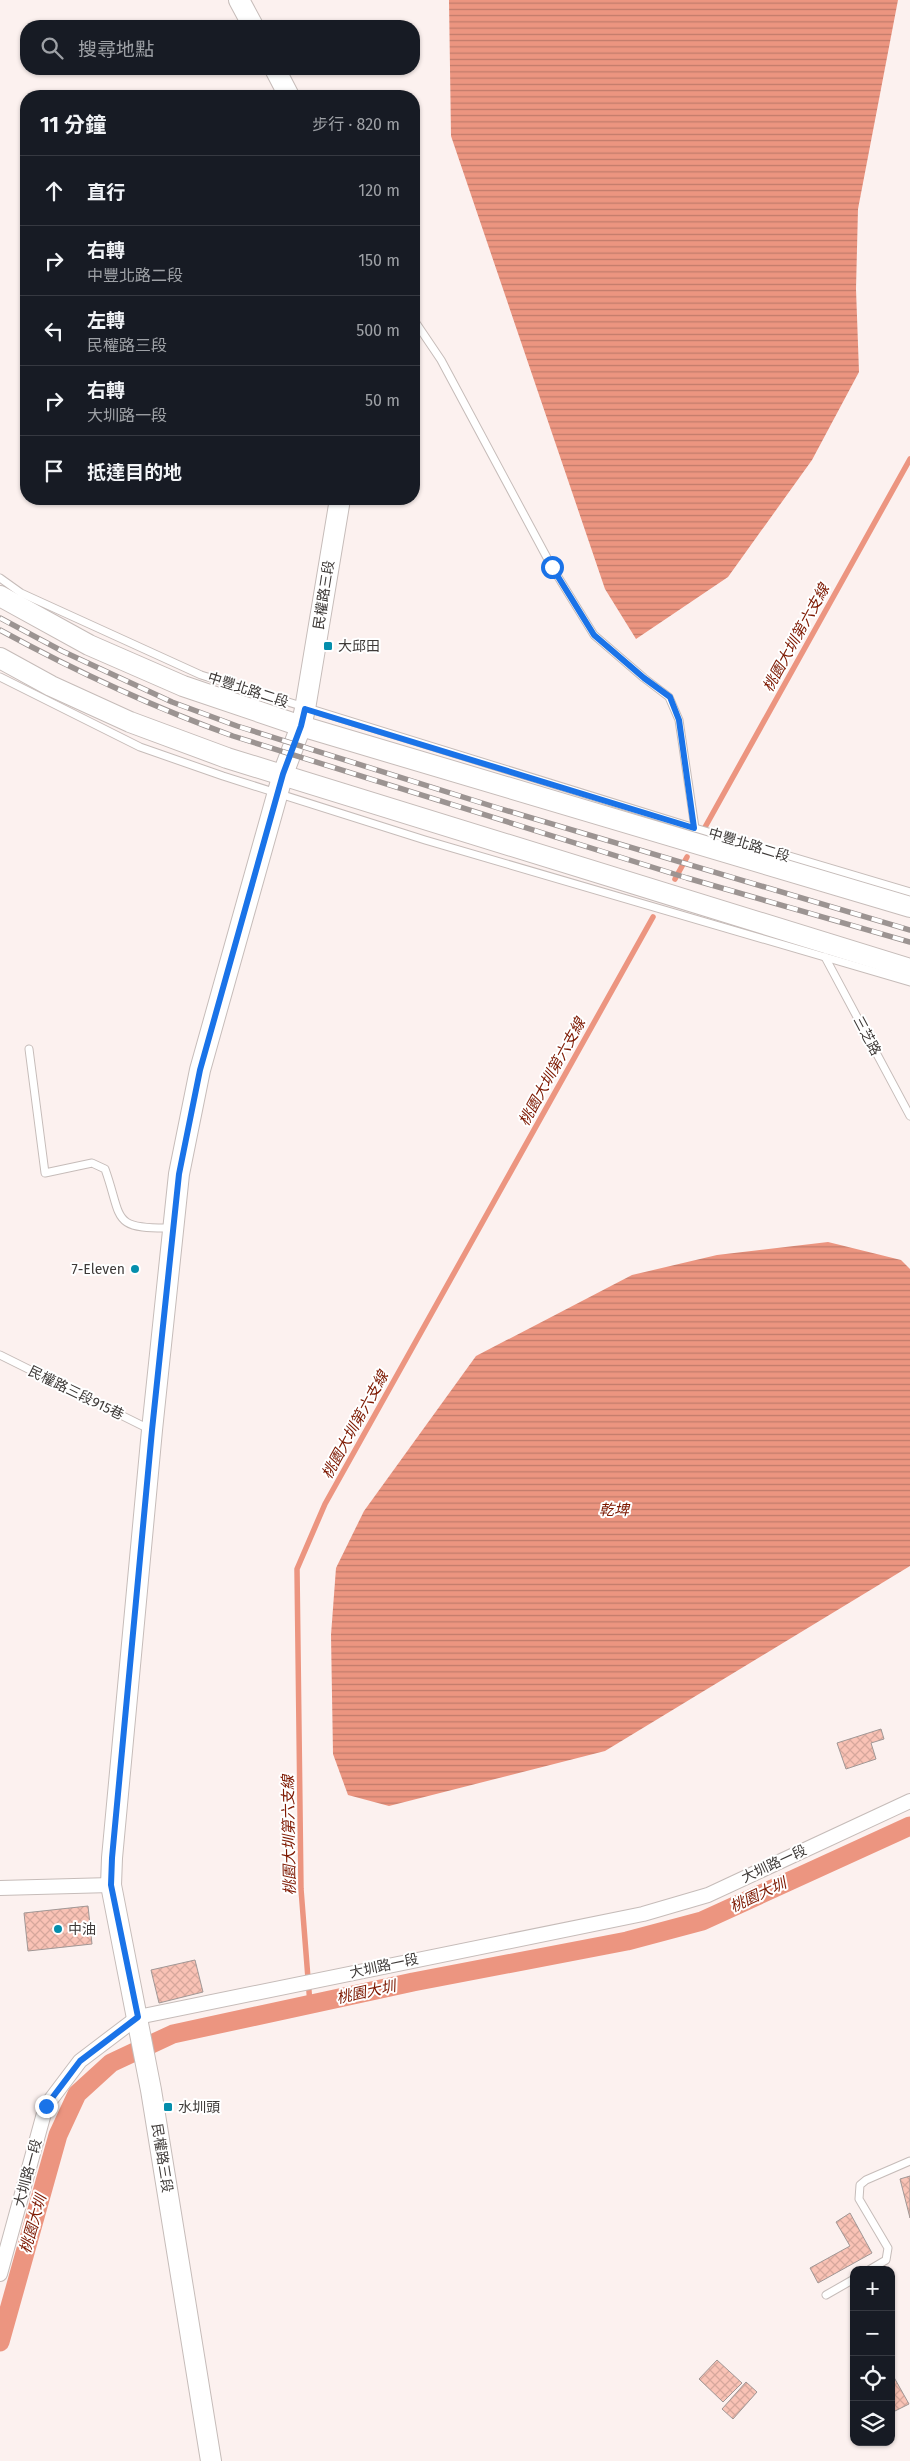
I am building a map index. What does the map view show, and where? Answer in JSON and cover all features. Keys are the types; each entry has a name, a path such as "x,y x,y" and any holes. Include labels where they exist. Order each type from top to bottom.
{"street":[{"path":"239,0 250,20"},
{"path":"278,75 286,90"},
{"name":"民權路三段","path":"211,2461 151,2087 111,1885 152,1430 179,1174 200,1070 283,774 303,717 339,505"},
{"name":"中豐北路二段","path":"0,596 90,644 183,686 303,717 910,907"},
{"path":"0,658 51,686 130,722 227,758 910,970"},
{"name":"大圳路一段","path":"0,2274 46,2106 80,2061 138,2017 643,1914 708,1896 910,1801"},
{"path":"0,1888 111,1885"}],"lane":[{"path":"420,329 441,360 552,567 594,635 644,678 670,697 679,720 694,828"},
{"name":"中豐北路二段","path":"0,578 21,593 61,612 201,675 303,717 694,828 910,892"},
{"path":"0,677 140,747 425,840 910,982"},
{"name":"三芝路","path":"825,957 910,1116"},
{"path":"29,1049 45,1173 92,1163 105,1169 120,1218 128,1225 142,1229 174,1228"},
{"name":"民權路三段915巷","path":"0,1356 152,1430"},
{"path":"876,2266 886,2260 888,2248 858,2198 860,2185 866,2180 910,2161"},
{"path":"826,2295 850,2281"}],"water":[{"path":"449,0 898,0 858,209 856,289 859,372 812,460 728,577 636,639 605,589 451,136"},
{"name":"乾埤","path":"828,1242 901,1260 910,1269 910,1566 605,1751 389,1806 348,1795 333,1754 331,1635 336,1568 364,1511 476,1356 632,1275 717,1255"}],"building":[{"path":"881,1729 884,1739 871,1743 876,1759 846,1769 837,1743"},
{"name":"中油","path":"88,1906 92,1944 28,1951 24,1913"},
{"path":"195,1960 203,1992 159,2003 151,1970"},
{"path":"910,2176 910,2218 900,2179"},
{"path":"850,2213 872,2253 818,2283 810,2268 850,2246 836,2222"},
{"path":"717,2360 742,2383 723,2402 699,2379"},
{"path":"895,2379 909,2404 895,2411"},
{"path":"746,2382 757,2392 733,2419 722,2409"}],"waterway":[{"name":"桃園大圳第六支線","path":"704,829 910,459"},
{"name":"桃園大圳第六支線","path":"675,879 687,857"},
{"name":"桃園大圳第六支線","path":"310,2004 301,1889 297,1569 325,1504 653,917"},
{"name":"桃園大圳","path":"0,2342 58,2135 77,2094 111,2063 173,2034 413,1982 627,1941 702,1921 910,1826"}],"railway":[{"path":"0,618 62,651 172,702 237,726 498,808 910,930"},
{"path":"0,630 114,688 233,736 687,878 910,942"}],"place":[{"name":"大邱田","path":"328,646"},
{"name":"7-Eleven","path":"135,1269"},
{"name":"中油","path":"58,1929"},
{"name":"水圳頭","path":"168,2107"}],"route":[{"path":"46,2106 80,2061 138,2017 111,1885 112,1858 152,1430 179,1174 200,1070 283,774 301,726 305,709 694,828 679,720 670,697 644,678 594,635 552,567"}]}
